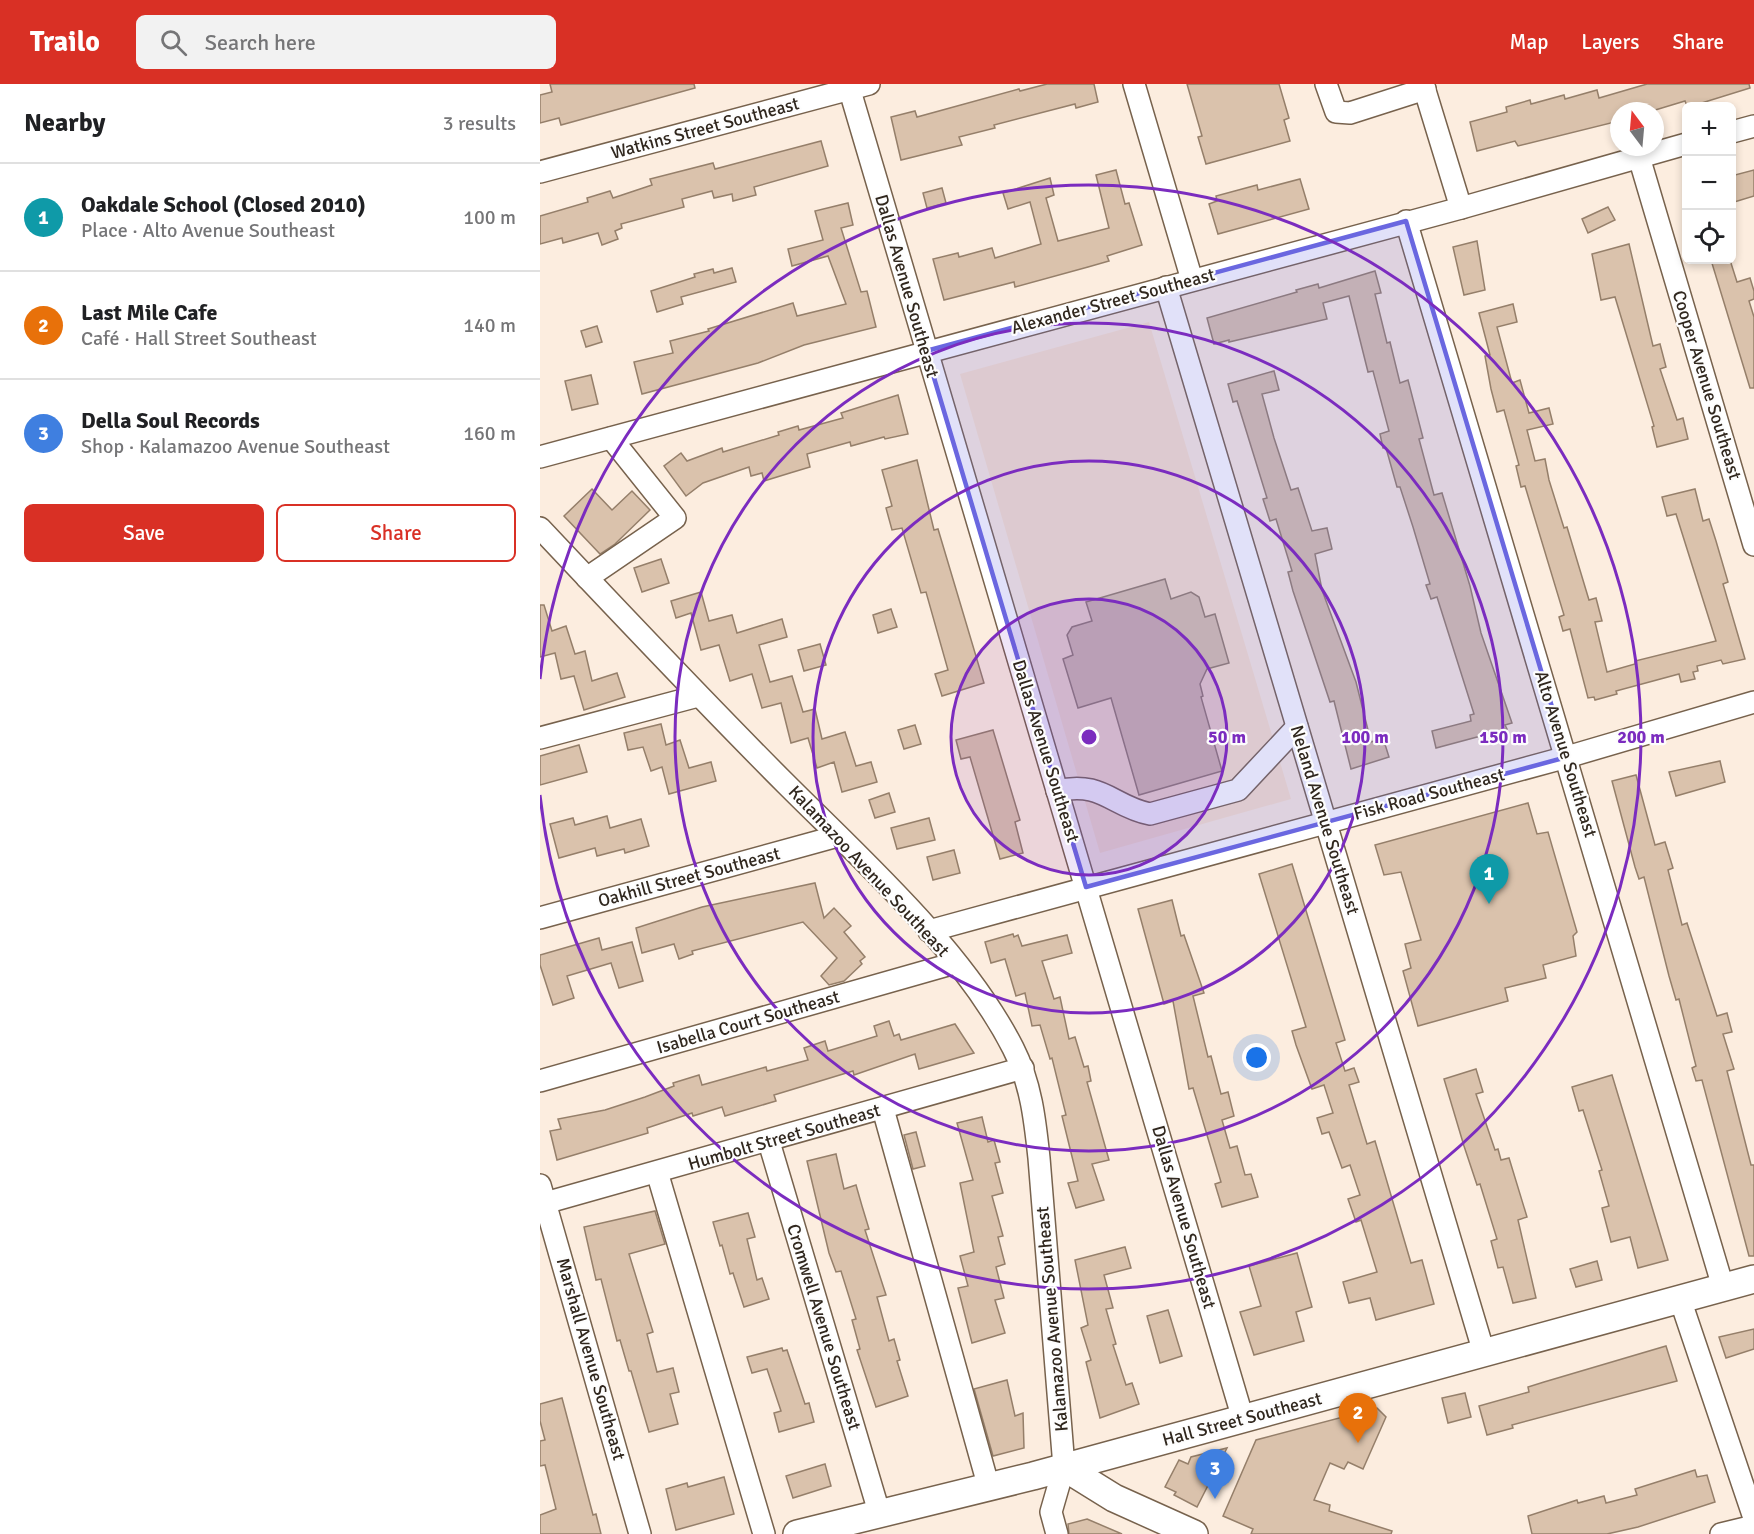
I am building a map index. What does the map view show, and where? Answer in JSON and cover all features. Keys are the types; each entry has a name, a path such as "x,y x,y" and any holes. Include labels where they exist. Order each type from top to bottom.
{"main road":[{"name":"Hall Street Southeast","path":"797,1534 879,1512 989,1488 1754,1279"},
{"path":"1064,1467 1114,1498 1194,1534"}],"street":[{"path":"1134,84 1192,280"},
{"path":"1326,84 1336,112 1350,113 1424,87 1461,208"},
{"name":"Watkins Street Southeast","path":"540,172 856,86"},
{"name":"Dallas Avenue Southeast","path":"856,86 926,351 1243,1419"},
{"path":"1736,131 1754,126"},
{"name":"Alexander Street Southeast","path":"540,457 1406,221 1461,208 1682,145"},
{"name":"Cooper Avenue Southeast","path":"1639,157 1754,544"},
{"name":"Alto Avenue Southeast","path":"1406,221 1723,1287"},
{"name":"Neland Avenue Southeast","path":"1166,287 1484,1353"},
{"path":"587,578 675,518 610,438"},
{"name":"Kalamazoo Avenue Southeast","path":"540,528 698,696 929,931 1002,1029 1023,1068 1033,1108 1064,1467"},
{"path":"540,738 698,696"},
{"name":"Fisk Road Southeast","path":"929,931 1567,757 1754,702"},
{"path":"1057,791 1077,787 1092,789 1108,794 1138,812 1150,814 1238,790 1297,727"},
{"name":"Oakhill Street Southeast","path":"540,918 838,836"},
{"name":"Isabella Court Southeast","path":"540,1081 955,963"},
{"name":"Humbolt Street Southeast","path":"543,1194 657,1173 1023,1068"},
{"path":"883,1109 989,1488"},
{"name":"Cromwell Avenue Southeast","path":"770,1142 879,1512"},
{"path":"657,1173 764,1534"},
{"name":"Marshall Avenue Southeast","path":"543,1194 549,1250 640,1534"},
{"path":"1680,1299 1754,1518"},
{"path":"1057,1534 1051,1512 1064,1467"},
{"path":"1721,1534 1754,1526"}],"highlighted area":[{"path":"1406,221 1567,757 1086,887 926,351"}],"shaded area":[{"path":"1149,322 1291,799 1100,853 960,374"}],"building":[{"path":"550,84 694,84 695,88 561,125 559,118 540,123 540,95 552,92"},
{"path":"1047,84 1094,84 1098,102 1076,108 1075,104 994,125 995,128 959,137 962,145 901,160 891,117 915,111 917,117 1019,89 1020,91"},
{"path":"1187,84 1279,84 1289,118 1284,120 1290,141 1206,164 1198,137 1202,136"},
{"path":"1647,84 1749,84 1750,88 1705,102 1685,101 1664,107 1664,102 1610,102 1610,123 1518,146 1515,141 1477,151 1470,122 1507,112 1506,107 1530,100 1531,104 1564,95 1565,99 1597,90 1599,98"},
{"path":"821,141 828,166 754,187 756,195 733,201 732,194 714,198 712,191 682,199 684,207 621,224 622,228 615,231 618,239 602,245 598,233 563,243 562,238 540,244 540,216 588,202 587,198 610,191 613,198 652,185 650,179 713,163 715,169"},
{"path":"1116,170 1125,204 1129,203 1142,245 1107,256 1109,261 1088,267 1015,287 1014,282 944,300 933,259 958,253 959,257 992,248 995,258 1041,244 1030,202 1008,209 1003,193 1050,178 1054,195 1046,198 1058,241 1109,228 1096,175"},
{"path":"1754,170 1754,196 1736,201 1736,175"},
{"path":"1300,179 1309,209 1218,234 1209,204 1217,201 1216,196 1257,185 1258,190"},
{"path":"942,188 946,203 927,208 923,193"},
{"path":"848,203 853,225 841,228 861,292 867,291 876,327 804,345 758,363 642,394 634,362 673,353 670,341 709,331 708,329 793,303 797,316 846,304 828,256 792,266 788,249 823,240 815,211"},
{"path":"1608,207 1615,220 1588,233 1582,219"},
{"path":"1477,241 1485,290 1464,295 1453,247"},
{"path":"1629,244 1653,346 1660,344 1666,367 1660,369 1677,420 1683,418 1688,439 1657,447 1652,427 1654,426 1615,297 1601,300 1592,254"},
{"path":"1712,264 1731,264 1737,282 1750,278 1754,291 1754,299 1749,301 1754,317 1754,388 1750,388"},
{"path":"732,268 736,282 681,297 683,304 657,312 651,291 695,277 694,274 713,269 714,273"},
{"path":"1375,271 1381,293 1375,294 1387,343 1390,342 1400,383 1408,380 1423,438 1419,439 1434,495 1442,493 1470,586 1481,633 1512,723 1505,725 1507,729 1436,748 1432,731 1471,721 1470,715 1474,714 1437,597 1431,599 1426,585 1430,584 1413,527 1400,487 1397,487 1386,448 1383,448 1380,434 1389,431 1373,371 1368,372 1349,296 1323,303 1327,319 1229,342 1229,340 1214,344 1207,318 1297,292 1296,290 1318,284 1319,288"},
{"path":"1513,304 1517,322 1497,327 1512,383 1520,380 1529,413 1549,408 1553,424 1527,430 1535,461 1545,459 1549,480 1564,528 1567,527 1589,600 1596,598 1602,621 1595,622 1607,672 1635,664 1635,661 1716,641 1676,514 1667,516 1662,497 1695,489 1703,521 1709,519 1716,541 1728,582 1723,584 1745,659 1723,664 1721,660 1697,666 1698,671 1693,672 1695,679 1681,682 1679,674 1616,691 1617,694 1595,700 1594,697 1588,698 1570,629 1563,631 1559,617 1564,615 1525,486 1521,487 1516,466 1519,465 1504,410 1497,412 1491,389 1485,356 1490,355 1479,313"},
{"path":"597,326 602,342 586,347 581,331"},
{"path":"1274,371 1279,390 1262,394 1274,438 1291,490 1298,488 1312,531 1327,528 1332,549 1315,554 1322,590 1356,682 1371,742 1383,738 1389,757 1351,769 1334,701 1330,702 1293,591 1288,572 1292,571 1276,519 1270,521 1263,499 1267,498 1237,401 1233,402 1228,384"},
{"path":"591,375 598,404 572,410 565,381"},
{"path":"898,395 908,434 885,439 884,437 851,446 850,442 807,454 810,467 764,481 762,473 751,476 749,467 703,483 686,496 664,466 681,453 687,461 722,448 723,452 779,435 778,432 798,426 799,430 843,418 841,413"},
{"path":"917,460 934,530 938,529 984,683 942,696 935,674 948,670 926,592 921,593 902,528 892,530 886,508 892,506 882,470"},
{"path":"592,489 612,510 632,491 650,510 615,544 600,554 564,516"},
{"path":"661,559 669,583 642,592 634,568"},
{"path":"1165,579 1171,599 1191,592 1199,597 1205,617 1215,614 1229,663 1207,669 1200,684 1203,696 1201,697 1222,771 1139,795 1111,698 1078,708 1063,659 1073,655 1067,635 1072,627 1092,621 1086,602"},
{"path":"701,592 709,621 732,615 737,633 782,619 787,637 759,645 770,682 792,676 803,712 815,709 822,739 845,732 856,766 871,762 877,782 842,792 834,762 817,768 808,738 791,743 781,703 762,708 752,674 730,681 719,645 701,650 691,613 676,618 671,601"},
{"path":"540,605 544,605 552,631 566,626 575,654 585,651 592,681 617,673 625,697 584,710 574,676 561,679 555,653 540,657"},
{"path":"891,609 897,627 878,633 873,615"},
{"path":"820,644 826,665 804,671 798,650"},
{"path":"661,724 666,745 680,740 689,768 711,762 716,781 669,794 662,767 651,771 643,747 628,750 624,733"},
{"path":"915,725 921,744 904,749 898,730"},
{"path":"993,730 1020,820 1015,822 1023,853 1000,859 970,757 961,759 956,740"},
{"path":"579,745 587,772 540,785 540,756"},
{"path":"1720,761 1725,782 1676,796 1669,772"},
{"path":"1636,775 1655,845 1665,842 1673,868 1668,870 1682,925 1687,923 1717,1016 1727,1013 1732,1032 1723,1034 1734,1069 1727,1071 1751,1165 1754,1165 1754,1256 1749,1256 1702,1080 1696,1081 1692,1068 1696,1066 1679,999 1676,1000 1669,976 1644,877 1639,879 1635,867 1612,781"},
{"path":"889,793 895,812 875,818 869,800"},
{"path":"1528,803 1537,834 1548,832 1577,932 1573,936 1576,956 1543,965 1546,978 1505,988 1508,1001 1418,1026 1403,971 1411,968 1405,944 1421,940 1401,872 1384,875 1375,845"},
{"path":"607,816 610,828 641,819 649,846 625,853 624,849 597,856 595,848 559,858 550,824 573,818 575,825"},
{"path":"929,818 935,840 897,849 891,828"},
{"path":"954,850 960,873 933,880 927,857"},
{"path":"1292,864 1345,1040 1336,1043 1345,1071 1354,1068 1359,1082 1349,1085 1367,1144 1375,1141 1411,1263 1422,1260 1434,1304 1376,1320 1370,1298 1349,1303 1343,1282 1377,1272 1361,1220 1356,1222 1348,1199 1360,1195 1350,1165 1342,1168 1329,1132 1322,1134 1317,1118 1333,1113 1324,1085 1312,1089 1296,1045 1292,1031 1306,1027 1259,874"},
{"path":"815,883 824,918 834,908 851,926 844,932 865,957 860,961 862,964 844,981 829,985 821,976 837,958 803,922 692,951 693,954 679,959 674,944 642,953 636,928 702,907"},
{"path":"1172,900 1181,936 1184,935 1204,993 1193,996 1208,1057 1211,1056 1221,1094 1228,1092 1234,1116 1222,1120 1230,1148 1237,1146 1245,1175 1251,1174 1258,1197 1222,1207 1215,1184 1221,1182 1193,1088 1189,1089 1173,1001 1164,1004 1138,909"},
{"path":"1013,934 1014,937 1018,935 1022,946 1067,935 1072,953 1042,961 1054,999 1060,997 1069,1039 1075,1037 1084,1067 1088,1066 1091,1081 1087,1082 1109,1160 1092,1164 1104,1200 1076,1208 1068,1183 1078,1181 1062,1116 1066,1115 1052,1058 1050,1059 1040,1025 1032,1026 1025,993 1016,996 1005,959 991,963 985,942"},
{"path":"599,938 602,950 632,942 643,981 619,988 611,963 567,976 574,998 553,1005 540,965 540,955"},
{"path":"889,1021 894,1036 899,1034 901,1040 955,1024 974,1053 919,1069 915,1054 854,1075 853,1071 774,1095 776,1101 725,1116 722,1107 693,1116 692,1113 647,1128 648,1133 557,1160 550,1131 561,1129 558,1119 605,1110 699,1075 702,1085 766,1067 767,1071 808,1060 804,1048 825,1041 828,1051 877,1036 874,1026"},
{"path":"1476,1069 1483,1092 1476,1094 1495,1150 1498,1149 1501,1160 1509,1158 1527,1217 1518,1220 1536,1298 1513,1303 1503,1267 1498,1268 1491,1241 1497,1239 1480,1184 1477,1185 1464,1146 1444,1079"},
{"path":"1612,1075 1668,1260 1638,1268 1630,1237 1611,1242 1602,1208 1609,1206 1599,1171 1602,1170 1583,1110 1579,1111 1572,1087"},
{"path":"982,1117 988,1142 994,1140 1000,1162 995,1163 1003,1193 992,1196 1003,1236 998,1237 1005,1264 996,1267 1004,1298 995,1300 1005,1333 972,1343 958,1288 968,1286 960,1256 974,1252 960,1183 973,1180 957,1123"},
{"path":"916,1132 925,1166 913,1169 904,1135"},
{"path":"836,1154 844,1189 856,1185 869,1229 865,1230 886,1295 877,1297 889,1341 894,1339 900,1360 897,1361 908,1396 876,1407 857,1350 860,1349 852,1320 856,1319 841,1271 836,1272 829,1253 807,1161"},
{"path":"655,1211 665,1244 629,1254 653,1332 647,1334 657,1372 673,1368 679,1392 670,1394 678,1424 649,1432 631,1371 629,1371 620,1340 617,1341 601,1279 596,1280 584,1227"},
{"path":"748,1213 755,1237 747,1239 757,1280 762,1278 769,1299 744,1307 733,1273 730,1274 713,1222"},
{"path":"1125,1247 1131,1268 1104,1275 1113,1308 1106,1309 1116,1344 1113,1345 1126,1385 1132,1383 1139,1404 1100,1418 1086,1362 1091,1360 1081,1328 1088,1325 1075,1260"},
{"path":"1297,1253 1312,1307 1296,1312 1304,1341 1254,1355 1240,1312 1261,1306 1249,1266"},
{"path":"1597,1261 1602,1280 1576,1287 1570,1269"},
{"path":"1168,1310 1182,1356 1160,1363 1147,1316"},
{"path":"1754,1329 1754,1349 1726,1358 1719,1337"},
{"path":"1666,1346 1677,1381 1512,1425 1513,1428 1487,1435 1479,1406 1529,1392 1528,1387"},
{"path":"782,1348 783,1351 787,1350 805,1404 809,1403 814,1422 779,1432 774,1413 781,1411 767,1369 752,1373 747,1357"},
{"path":"1007,1380 1015,1416 1023,1413 1024,1448 993,1456 974,1389"},
{"path":"1465,1393 1471,1417 1448,1423 1442,1398"},
{"path":"562,1398 593,1515 596,1514 601,1534 540,1534 540,1515 556,1509 545,1465 540,1466 540,1441 545,1440 540,1421 540,1404"},
{"path":"1377,1408 1386,1417 1363,1469 1348,1462 1344,1469 1330,1463 1314,1500 1330,1505 1329,1511 1392,1531 1391,1534 1251,1534 1253,1529 1223,1516 1256,1440"},
{"path":"1227,1448 1197,1507 1174,1495 1176,1492 1165,1487 1179,1460 1188,1464 1191,1457"},
{"path":"825,1464 831,1486 793,1498 786,1476"},
{"path":"1695,1470 1697,1477 1707,1475 1715,1502 1638,1527 1607,1534 1532,1534 1528,1516 1577,1500 1578,1503 1604,1496 1606,1503 1637,1495 1635,1489"},
{"path":"724,1477 734,1514 676,1530 666,1489 687,1483 688,1487"},
{"path":"1087,1519 1122,1534 1069,1534 1068,1524"}],"place":[{"name":"Oakdale School (Closed 2010)","path":"1489,904"},
{"name":"Last Mile Cafe","path":"1358,1443"},
{"name":"Della Soul Records","path":"1215,1499"}]}
